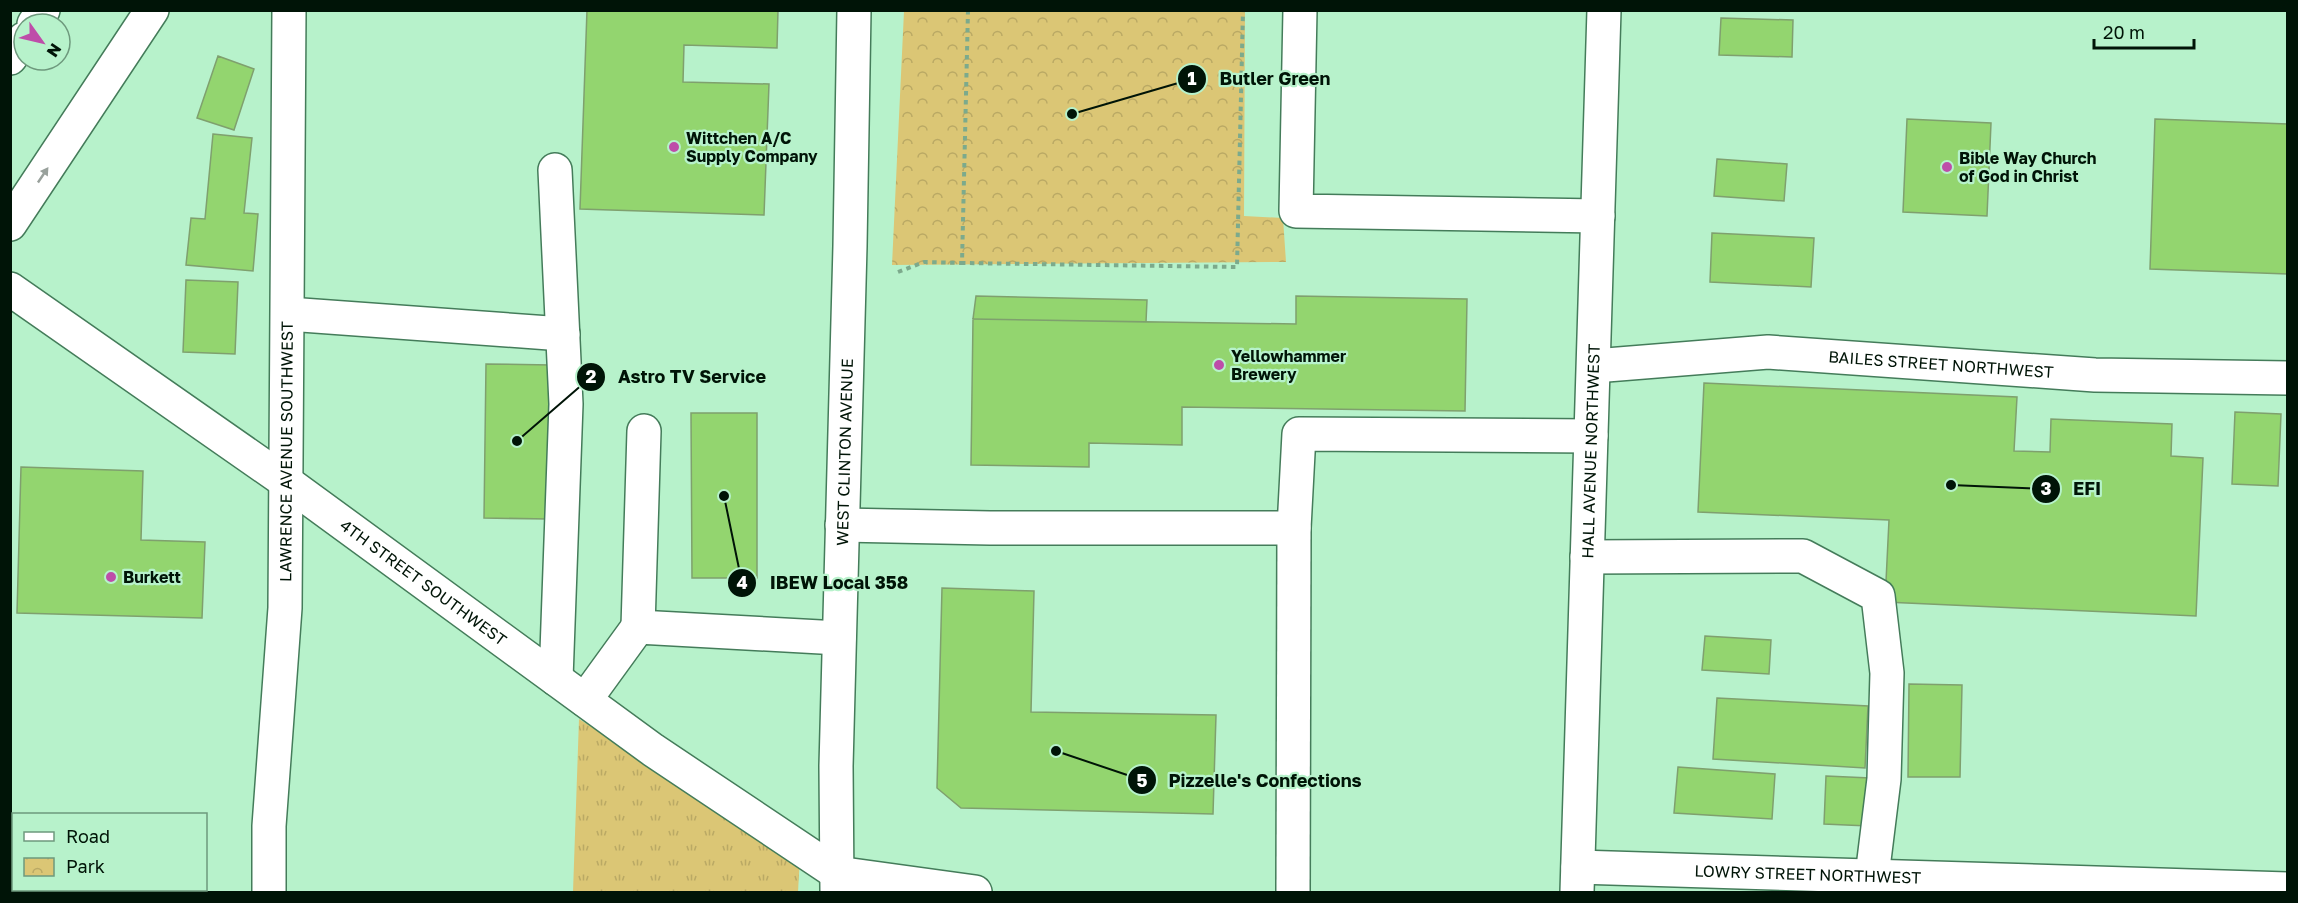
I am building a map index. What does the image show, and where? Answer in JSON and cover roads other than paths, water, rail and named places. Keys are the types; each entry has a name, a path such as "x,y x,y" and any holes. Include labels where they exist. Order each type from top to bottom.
{"street":[{"path":"10,224 152,10"},
{"name":"LAWRENCE AVENUE SOUTHWEST","path":"269,892 269,826 285,608 289,10"},
{"name":"WEST CLINTON AVENUE","path":"837,883 836,766 854,10"},
{"path":"1300,10 1296,211 1598,216"},
{"name":"HALL AVENUE NORTHWEST","path":"1578,880 1604,10"},
{"path":"555,170 566,404 556,679"},
{"name":"4TH STREET SOUTHWEST","path":"10,289 285,481 837,883"},
{"path":"288,314 563,334"},
{"name":"BAILES STREET NORTHWEST","path":"1594,366 1768,352 2095,375 2288,378"},
{"path":"585,700 638,627 644,431"},
{"path":"1293,892 1294,528 1299,434 1591,436"},
{"path":"842,525 990,528 1294,528"},
{"path":"1587,557 1803,556 1878,596 1887,673 1884,779 1872,876"},
{"path":"638,627 839,638"},
{"name":"LOWRY STREET NORTHWEST","path":"1578,880 1872,876 2288,889"},
{"path":"837,883 975,892"}],"place":[{"name":"Butler Green","path":"1072,114"},
{"name":"Wittchen A/C Supply Company","path":"674,147"},
{"name":"Bible Way Church of God in Christ","path":"1947,167"},
{"name":"Yellowhammer Brewery","path":"1219,365"},
{"name":"Astro TV Service","path":"517,441"},
{"name":"EFI","path":"1951,485"},
{"name":"IBEW Local 358","path":"724,496"},
{"name":"Burkett","path":"111,577"},
{"name":"Pizzelle's Confections","path":"1056,751"}]}
